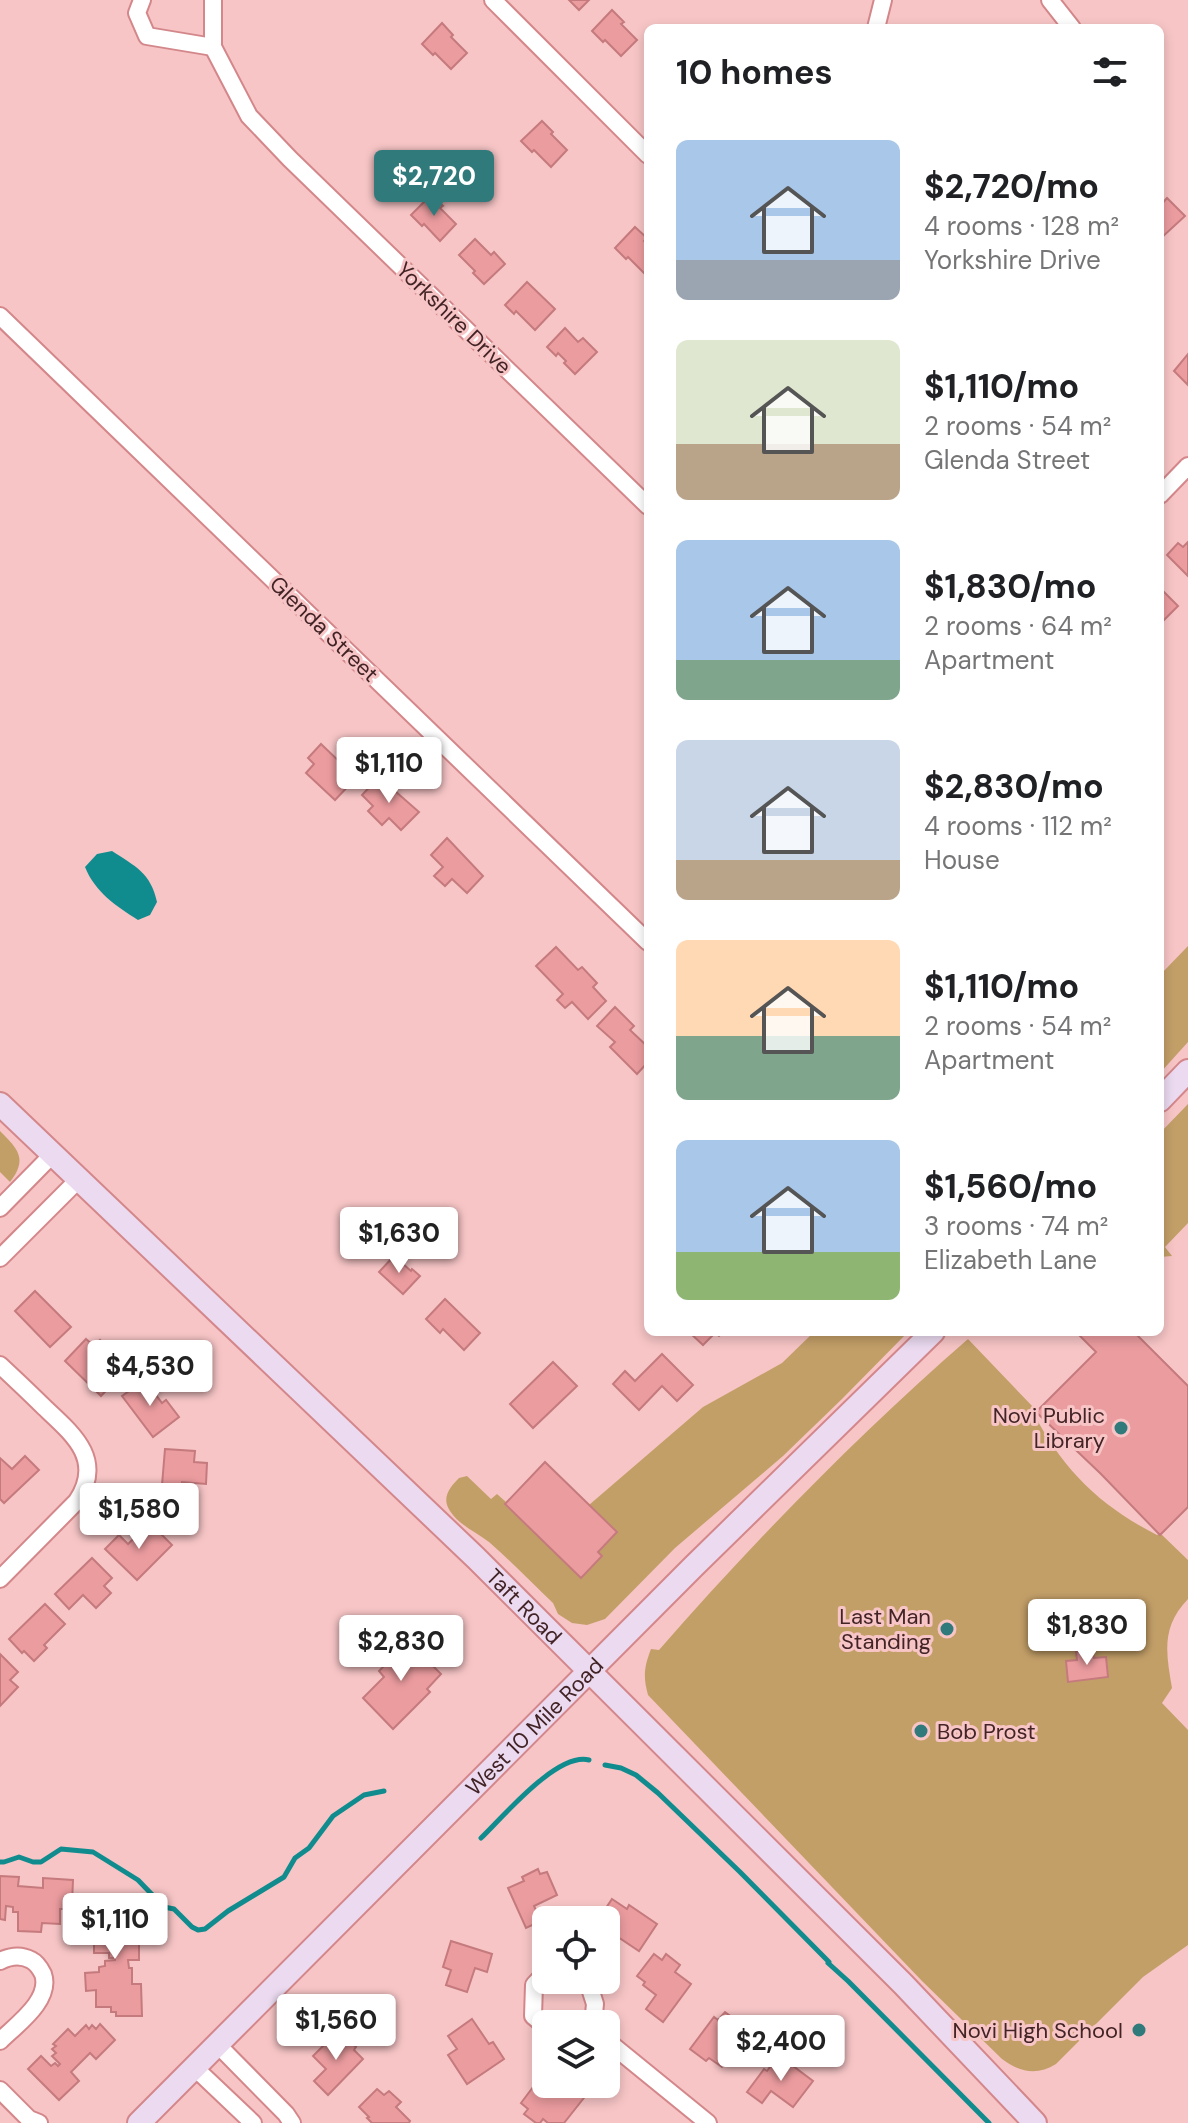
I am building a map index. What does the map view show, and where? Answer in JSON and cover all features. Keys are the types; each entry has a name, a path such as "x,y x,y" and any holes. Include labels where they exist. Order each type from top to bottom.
{"street":[{"path":"142,0 137,13 147,36 213,47"},
{"name":"Yorkshire Drive","path":"213,0 213,47 249,116 644,502"},
{"path":"493,0 644,151"},
{"path":"877,24 883,0"},
{"path":"1050,0 1069,24"},
{"name":"Glenda Street","path":"0,316 644,938"},
{"path":"1164,491 1188,466"},
{"path":"1164,1096 1188,1071"},
{"name":"Taft Road","path":"0,1104 476,1558 659,1738 903,1984 1035,2123"},
{"path":"0,1208 52,1155"},
{"path":"0,1258 78,1180"},
{"name":"West 10 Mile Road","path":"139,2123 694,1566 929,1336"},
{"path":"0,1365 71,1433 85,1453 88,1470 83,1492 77,1501 0,1579"},
{"path":"0,1961 10,1957 26,1957 41,1970 45,1986 37,2004 0,2041"},
{"path":"217,2044 292,2123"},
{"path":"620,2051 708,2123"},
{"path":"194,2067 253,2123"},
{"path":"0,2090 33,2122"}],"shaded area":[{"path":"1188,946 1188,1042 1164,1069 1164,971"},
{"path":"1188,1104 1188,1223 1165,1247 1172,1256 1164,1257 1164,1129"},
{"path":"0,1131 18,1155 19,1167 10,1182 0,1172"},
{"path":"810,1336 904,1336 783,1456 675,1548 605,1619 587,1625 572,1623 558,1614 553,1603 489,1542 458,1520 447,1506 450,1489 459,1478 467,1476 491,1499 497,1494 581,1577 617,1532 589,1505 703,1407 782,1363"},
{"path":"968,1339 1035,1409 1033,1412 1044,1432 1084,1484 1136,1524 1157,1535 1160,1533 1188,1560 1188,1599 1179,1609 1169,1630 1168,1663 1172,1688 1162,1703 1188,1730 1188,1945 1143,1977 1056,2064 1035,2071 1015,2067 1002,2059 922,1981 648,1695 645,1683 651,1649 659,1650 808,1489"}],"water":[{"path":"112,851 141,871 151,884 157,902 150,915 138,920 107,898 89,876 85,867 97,854"}],"building":[{"path":"569,0 589,0 579,10"},
{"path":"612,10 637,40 621,56 592,31"},
{"path":"442,23 467,53 451,69 422,44"},
{"path":"542,121 567,150 551,167 521,141"},
{"path":"431,195 456,224 440,241 411,215"},
{"path":"1167,198 1185,216 1164,235 1164,201"},
{"path":"635,227 644,235 644,273 628,257 626,259 615,248"},
{"path":"475,239 505,264 484,284 459,255"},
{"path":"527,282 555,309 535,330 516,311 514,314 505,305"},
{"path":"565,328 578,342 583,338 597,352 575,374 558,353 556,356 547,347"},
{"path":"1188,354 1188,385 1174,371"},
{"path":"1188,542 1188,576 1167,555 1178,543 1183,547"},
{"path":"1164,592 1178,606 1164,620"},
{"path":"321,744 354,780 335,800 306,773 314,764 308,758"},
{"path":"379,777 419,812 401,830 389,818 382,825 368,811 373,806 362,795"},
{"path":"447,838 483,876 467,893 452,879 445,886 434,876 443,867 431,855"},
{"path":"556,947 578,970 582,967 597,983 593,987 606,1001 588,1019 572,1002 565,1008 557,1000 563,994 536,966"},
{"path":"615,1007 634,1026 630,1030 644,1043 644,1066 637,1074 610,1047 615,1042 597,1026"},
{"path":"394,1256 420,1276 403,1294 379,1272"},
{"path":"35,1291 71,1327 50,1347 15,1311"},
{"path":"445,1299 480,1333 464,1350 443,1329 440,1333 426,1319"},
{"path":"693,1336 712,1336 703,1345"},
{"name":"Novi Public Library","path":"1080,1336 1138,1336 1188,1386 1188,1507 1160,1535 1036,1412 1096,1352"},
{"path":"86,1339 94,1346 100,1340 114,1354 102,1367 116,1380 101,1396 65,1361"},
{"path":"662,1354 693,1385 677,1401 662,1386 639,1410 613,1384 625,1371 635,1381"},
{"path":"553,1362 577,1386 533,1428 510,1404"},
{"path":"145,1380 162,1403 166,1400 179,1417 153,1437 122,1396"},
{"path":"165,1449 195,1451 194,1462 207,1463 206,1484 182,1482 181,1499 161,1497"},
{"path":"25,1456 39,1470 4,1503 0,1499 0,1458 12,1469"},
{"path":"545,1462 617,1532 598,1552 602,1556 581,1578 505,1504"},
{"path":"150,1523 172,1545 137,1580 105,1549 119,1535 128,1544"},
{"path":"92,1558 112,1578 104,1586 111,1593 96,1608 83,1595 69,1609 55,1594"},
{"path":"45,1604 65,1624 44,1645 47,1648 34,1661 9,1639"},
{"path":"403,1636 441,1674 427,1689 430,1692 393,1729 363,1698 384,1677 379,1671 384,1666 379,1661"},
{"path":"1093,1650 1094,1658 1106,1657 1108,1677 1068,1682 1066,1661 1077,1660 1076,1652"},
{"path":"0,1654 18,1672 10,1680 18,1687 0,1706"},
{"path":"538,1869 540,1874 547,1872 557,1895 532,1906 532,1925 526,1928 508,1888 524,1881 522,1877"},
{"path":"0,1876 19,1877 18,1886 43,1888 43,1878 73,1880 72,1905 66,1904 66,1909 60,1909 60,1924 42,1923 41,1932 18,1931 18,1912 13,1912 13,1907 6,1906 5,1920 0,1919"},
{"path":"612,1899 627,1909 629,1905 657,1924 639,1951 620,1938 620,1906 607,1906"},
{"path":"103,1906 127,1906 130,1931 139,1930 139,1960 128,1960 129,1968 132,1968 132,1984 141,1984 142,2016 116,2016 116,2012 111,2012 111,2007 96,2007 96,1990 86,1991 85,1973 99,1972 105,1961 115,1960 109,1958 109,1953 94,1953 94,1936 84,1937 83,1919 95,1918 97,1912 103,1912"},
{"path":"451,1941 492,1954 487,1972 475,1968 467,1992 446,1985 451,1970 443,1967"},
{"path":"654,1954 662,1960 666,1954 680,1965 675,1972 691,1984 663,2022 646,2009 656,1995 637,1976"},
{"path":"725,2012 738,2022 734,2027 753,2042 734,2066 727,2061 722,2067 709,2058 706,2061 690,2049 714,2017 718,2020"},
{"path":"472,2019 504,2059 467,2084 448,2055 457,2049 448,2036"},
{"path":"100,2024 115,2040 96,2059 90,2053 71,2072 79,2081 59,2100 28,2069 41,2056 51,2066 55,2063 58,2066 60,2064 52,2056 56,2053 52,2049 56,2046 53,2044 68,2029 75,2036 86,2025 89,2029 92,2025 96,2029"},
{"path":"336,2033 345,2042 348,2039 363,2059 328,2095 314,2081 326,2069 313,2056"},
{"path":"777,2057 813,2081 793,2107 771,2091 762,2103 747,2092"},
{"path":"532,2088 532,2098 584,2098 564,2123 548,2123 543,2119 536,2123 524,2114 528,2109 521,2103"},
{"path":"377,2089 384,2095 389,2091 401,2102 396,2107 409,2123 372,2123 367,2118 359,2107"}],"waterway":[{"path":"481,1838 547,1776 576,1760 589,1760"},
{"path":"605,1765 636,1775 658,1793 989,2123"},
{"path":"0,1862 19,1857 41,1862 61,1849 93,1852 138,1880 164,1907 174,1909 192,1927 205,1929 284,1877 295,1858 309,1848 333,1816 364,1795 384,1791"}],"place":[{"name":"Novi Public Library","path":"1121,1428"},
{"name":"Last Man Standing","path":"947,1629"},
{"name":"Bob Prost","path":"921,1731"},
{"name":"Novi High School","path":"1139,2030"}]}
